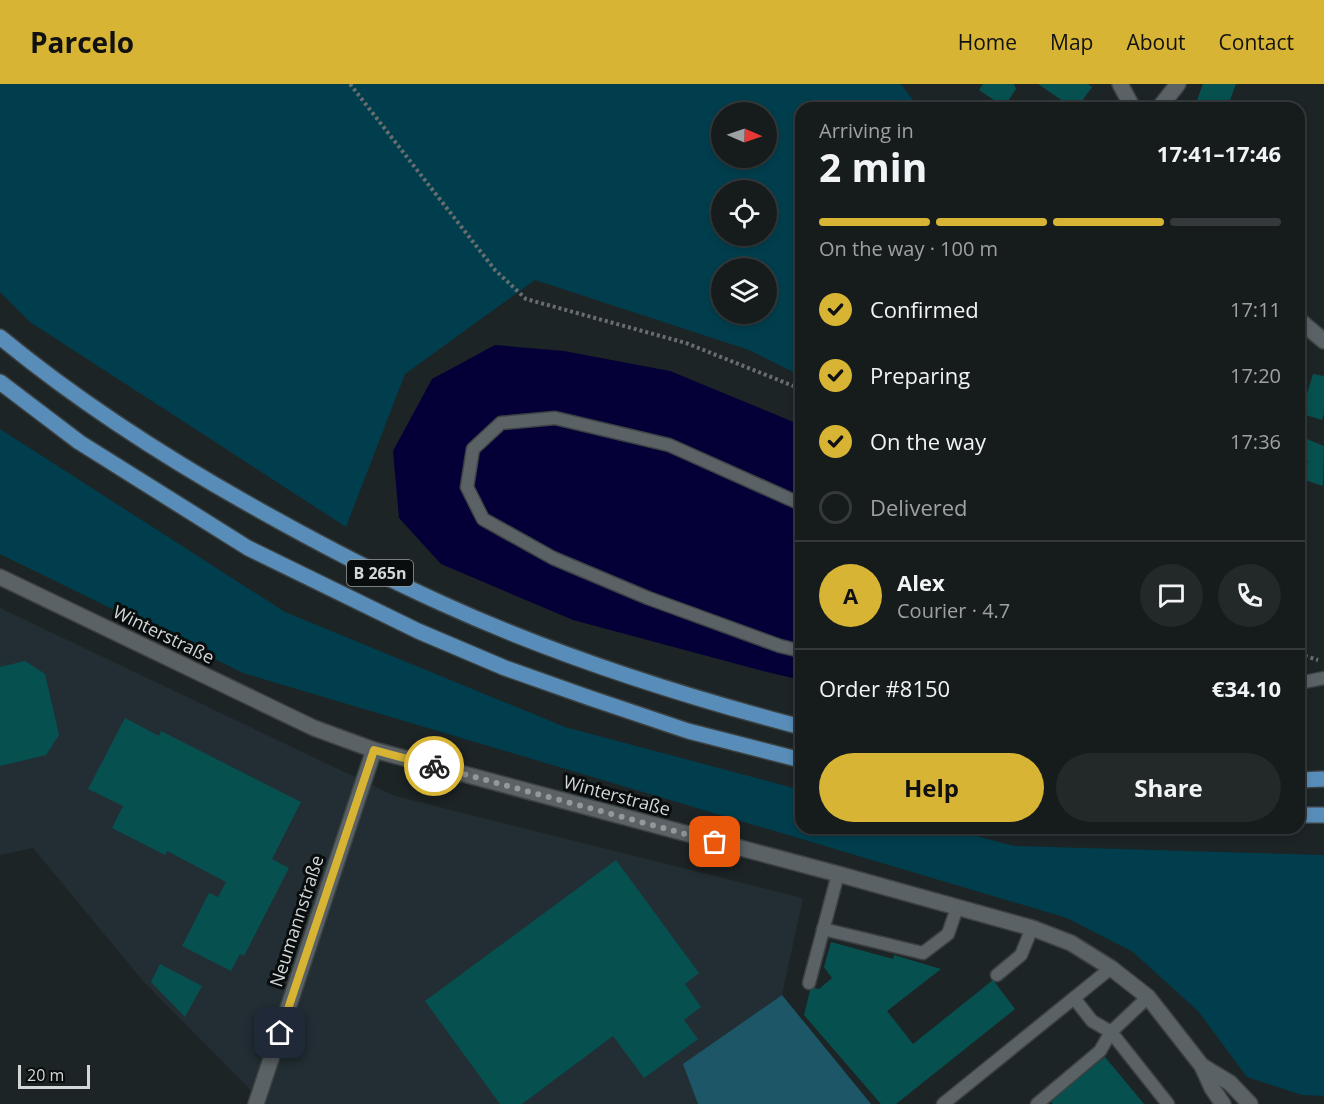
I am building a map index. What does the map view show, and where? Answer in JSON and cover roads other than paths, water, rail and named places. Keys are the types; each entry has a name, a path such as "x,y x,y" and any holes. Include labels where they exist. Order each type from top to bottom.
{"main road":[{"name":"B 265n","path":"0,337 49,377 176,463 315,542 442,604 569,655 708,703 795,725"},
{"name":"B 265n","path":"0,382 79,442 248,548 418,631 506,668 601,702 688,731 795,758"},
{"path":"1305,780 1324,779"},
{"path":"1305,815 1324,815"}],"street":[{"path":"1120,84 1130,102"},
{"path":"1164,102 1178,84"},
{"path":"1305,325 1324,341"},
{"name":"Winterstraße","path":"0,577 314,728 374,750 838,874 1032,928 1071,943 1112,968 1148,997 1202,1065 1212,1088 1223,1104"},
{"name":"Neumannstraße","path":"256,1104 374,750"},
{"name":"Winterstraße","path":"1202,1065 1230,1083 1250,1104"}],"lane":[{"path":"795,501 669,445 555,418 501,423 473,449 467,487 483,519 553,558 648,598 795,650"},
{"path":"1305,682 1324,678"},
{"path":"809,983 838,874"},
{"path":"823,929 923,953 948,934 957,908"},
{"path":"997,975 1021,955 1032,928"},
{"path":"943,1104 1112,968"},
{"path":"1036,1104 1100,1051 1111,1032 1148,997"},
{"path":"1074,998 1092,1021 1111,1032 1168,1104"}]}
